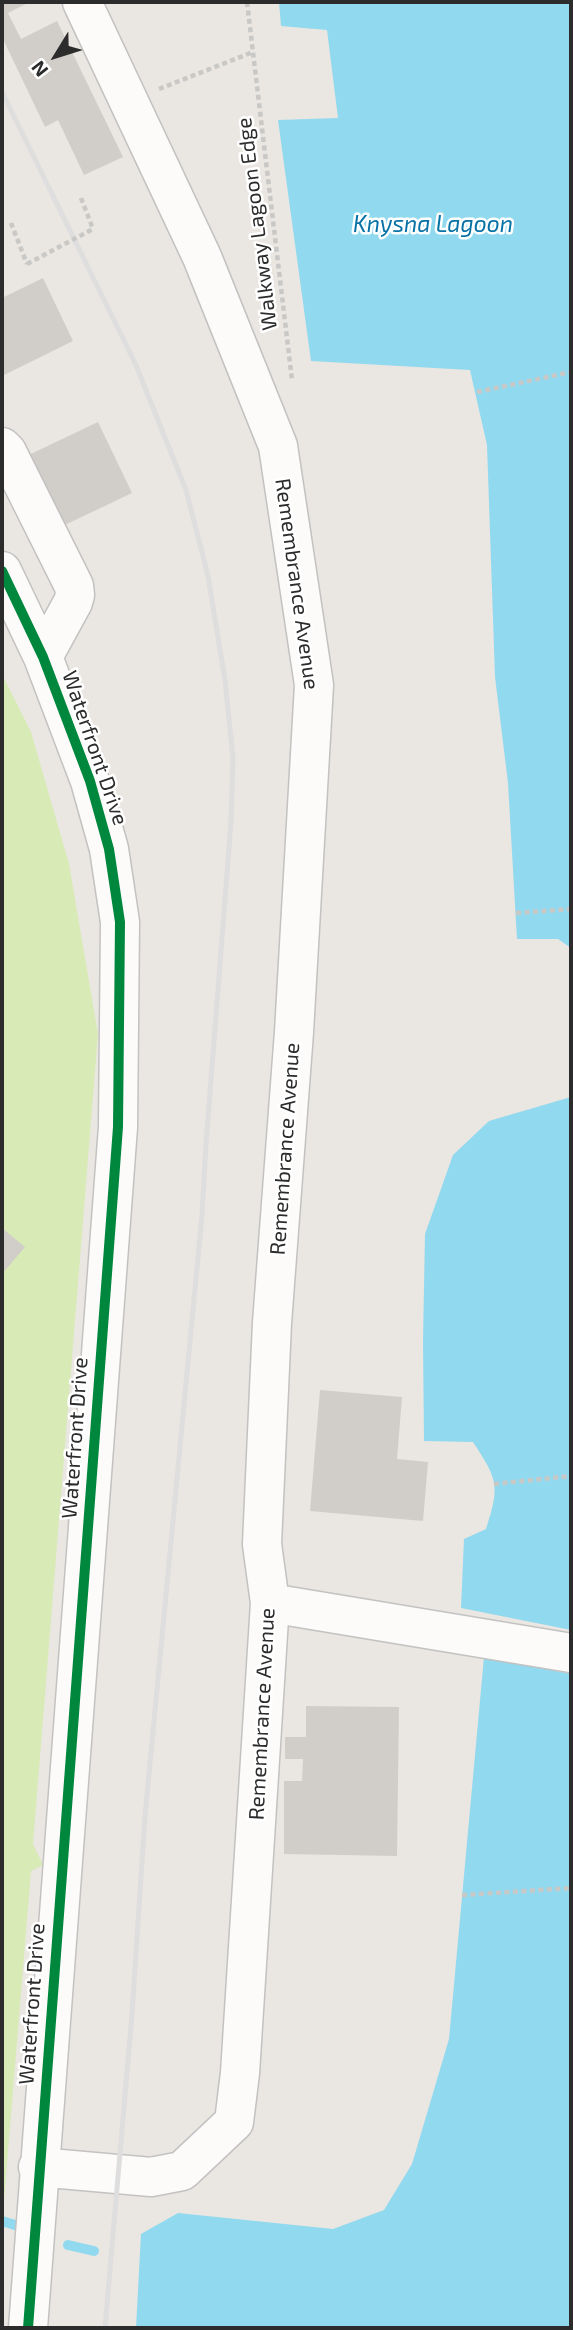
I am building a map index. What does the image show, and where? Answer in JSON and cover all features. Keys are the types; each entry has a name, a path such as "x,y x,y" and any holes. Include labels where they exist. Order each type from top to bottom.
{"street":[{"name":"Remembrance Avenue","path":"38,2167 151,2178 182,2171 234,2122 240,2073 270,1603 261,1544 272,1323 314,685 278,446 202,257 82,2"},
{"path":"2,447 7,452 74,586 73,602 44,656"},
{"name":"Waterfront Drive","path":"2,571 44,656 90,781 109,849 120,922 118,1127 28,2328"},
{"path":"270,1603 571,1653"}],"path":[{"path":"130,100 253,52"},
{"path":"11,223 27,264 93,229 81,198"},
{"path":"477,392 571,372"},
{"path":"516,913 571,909"},
{"path":"494,1484 571,1476"},
{"path":"462,1895 571,1888"}],"green space":[{"path":"2,674 31,732 69,864 98,1034 33,1844 43,1865 31,1871 3,2213"}],"water":[{"name":"Knysna Lagoon","path":"279,2 571,2 571,948 558,939 517,939 508,783 495,677 487,445 470,370 311,361 278,120 338,118 327,30 281,26"},
{"path":"571,1097 571,1630 461,1608 464,1539 486,1529 495,1493 494,1484 488,1466 473,1442 424,1441 423,1341 425,1234 453,1155 489,1121"},
{"path":"484,1657 571,1674 571,2328 136,2328 141,2234 178,2213 333,2229 384,2210 412,2164 449,2039"}],"building":[{"path":"2,2 30,2 8,13 21,39 57,21 123,157 84,175 58,120 45,127 2,37"},
{"path":"43,278 73,341 2,376 2,298"},
{"path":"98,422 132,493 50,532 16,461"},
{"path":"2,1228 25,1247 2,1274"},
{"path":"320,1390 402,1397 397,1459 428,1462 423,1521 310,1511"},
{"path":"306,1706 399,1707 397,1856 284,1854 284,1781 302,1781 303,1759 285,1759 285,1737 306,1737"}],"waterway":[{"path":"2,2221 15,2225"},
{"path":"68,2245 94,2251"}],"railway":[{"path":"2,92 135,363 186,490 208,576 225,680 233,758 231,822 202,1215 145,1816 132,2014 105,2328"}],"cycle path":[{"path":"2,571 43,657 90,781 109,849 120,922 118,1127 28,2328"}]}
